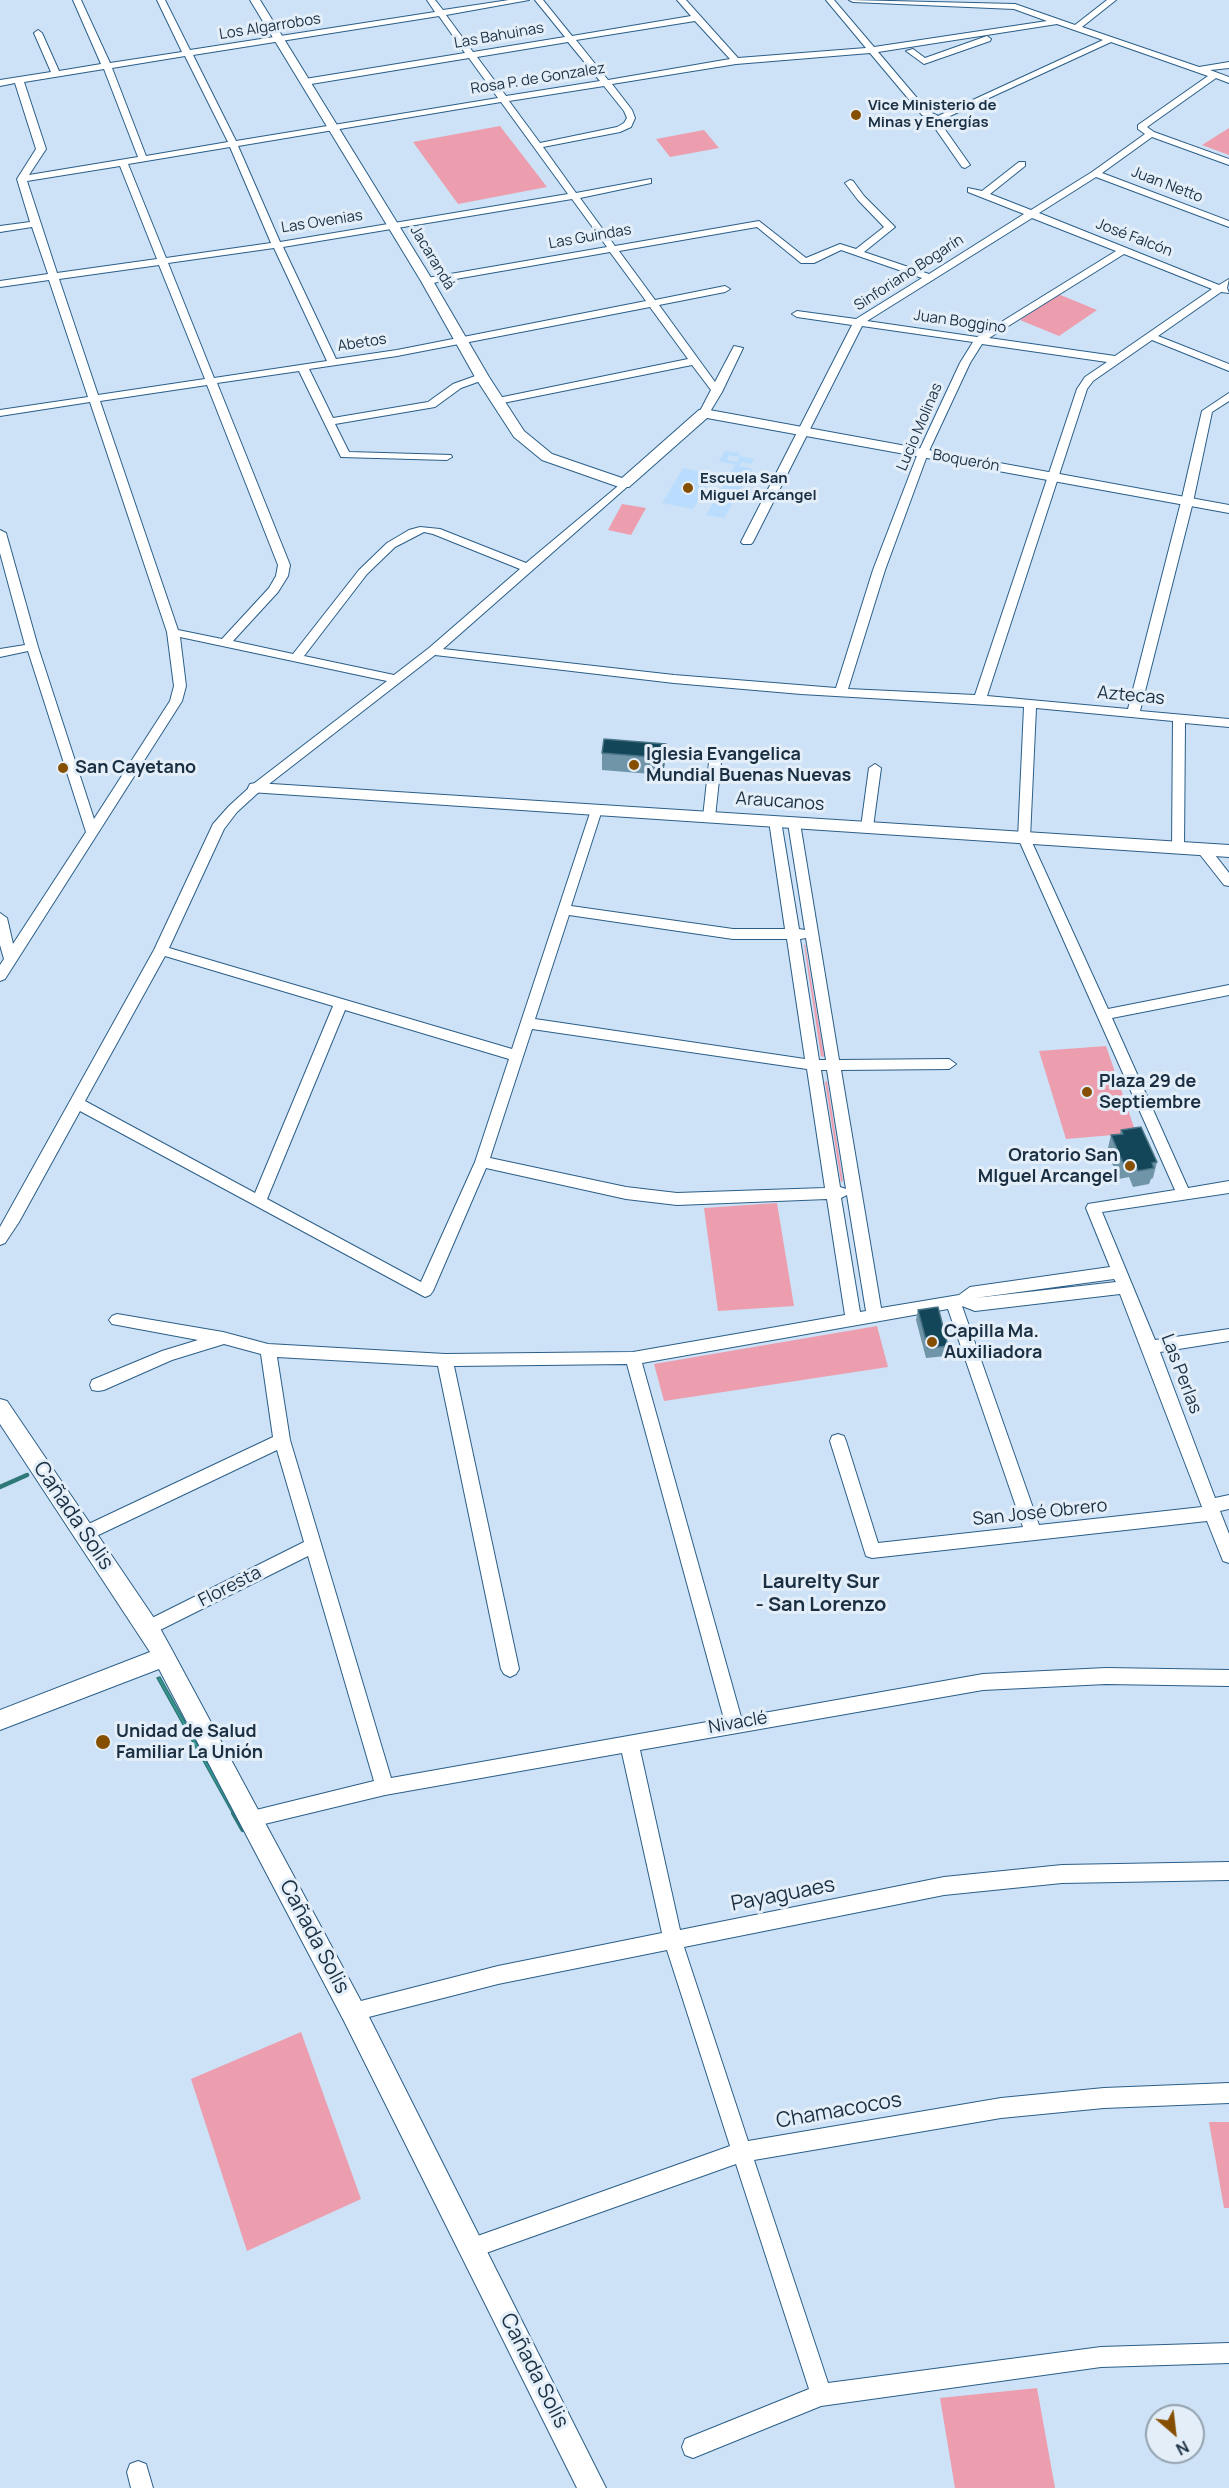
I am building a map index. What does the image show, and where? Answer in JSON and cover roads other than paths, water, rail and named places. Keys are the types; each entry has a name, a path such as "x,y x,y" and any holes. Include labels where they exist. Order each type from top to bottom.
{"street":[{"path":"77,0 107,67 143,159"},
{"path":"161,0 233,144 277,245 333,363"},
{"name":"Jacarandá","path":"255,0 519,434 547,457 624,484"},
{"path":"431,0 469,55 575,196 610,249 717,392"},
{"name":"Los Algarrobos","path":"0,83 525,0"},
{"path":"536,146 620,129 628,125 631,117 628,110 538,0"},
{"path":"681,0 736,61"},
{"path":"830,0 925,113 932,118 965,165"},
{"path":"853,0 1015,3 1229,80"},
{"path":"910,51 924,61 988,39 1074,26 1112,0"},
{"name":"Las Bahuinas","path":"305,82 697,18"},
{"name":"Rosa P. de Gonzalez","path":"22,179 736,61 872,50 1060,21"},
{"path":"38,33 56,75"},
{"path":"932,118 942,119 1111,39"},
{"path":"1199,70 1229,65"},
{"path":"1215,75 1141,127 1151,134 1229,162"},
{"path":"0,976 176,701 180,686 172,632 35,224 22,179 41,149 19,81"},
{"name":"Sinforiano Bogarín","path":"747,542 859,322 1095,174 1151,134"},
{"path":"123,162 284,565 282,576 274,590 225,643"},
{"path":"983,195 1022,164"},
{"name":"Juan Netto","path":"1095,174 1229,225"},
{"name":"Las Ovenias","path":"0,284 277,245 575,196 648,181"},
{"path":"850,183 861,198 890,227 869,241 858,252 929,278"},
{"name":"José Falcón","path":"971,190 1226,288"},
{"path":"0,229 35,224"},
{"name":"Las Guindas","path":"427,281 759,224 804,261 811,261 840,247 858,252"},
{"name":"Lucio Molinas","path":"841,692 879,570 923,453 959,375 980,340 1124,250"},
{"path":"980,699 1082,389 1089,379 1226,288"},
{"name":"Abetos","path":"0,413 333,363 725,290"},
{"name":"Juan Boggino","path":"797,314 1118,360"},
{"path":"1153,337 1229,368"},
{"path":"0,1239 14,1218 161,950 218,827 256,788 433,651 704,413 738,348"},
{"path":"498,401 694,361"},
{"path":"303,368 345,455 447,457"},
{"path":"330,422 431,405 457,386 483,377"},
{"path":"1133,714 1208,411 1229,396"},
{"name":"Boquerón","path":"704,413 1229,509"},
{"path":"296,658 363,572 390,545 413,532 424,529 436,531 528,568"},
{"path":"0,533 32,647 92,832"},
{"path":"172,632 396,679"},
{"path":"0,653 32,647"},
{"name":"Aztecas","path":"433,651 674,679 841,692 980,699 1229,723"},
{"path":"1030,705 1024,838 1184,1194 1229,1186"},
{"path":"1178,848 1179,718"},
{"path":"710,817 716,753"},
{"path":"867,827 875,768"},
{"name":"Araucanos","path":"256,788 1229,851"},
{"path":"76,1103 425,1291 482,1162 596,810"},
{"path":"775,821 853,1319"},
{"path":"794,823 874,1315"},
{"path":"1203,849 1229,882"},
{"path":"565,910 725,933 813,933"},
{"path":"0,918 10,958"},
{"path":"161,950 517,1056"},
{"path":"1105,1014 1229,990"},
{"path":"259,1200 341,1004"},
{"path":"526,1023 813,1065 834,1067 949,1064"},
{"path":"482,1162 626,1194 677,1199 854,1193"},
{"name":"Las Perlas","path":"1184,1194 1093,1208 1150,1347 1229,1556"},
{"path":"958,1301 970,1293 1119,1272"},
{"path":"117,1320 223,1338 268,1350 445,1360 633,1358 958,1301 975,1305 1125,1287"},
{"path":"958,1301 1034,1533"},
{"path":"1150,1347 1229,1335"},
{"path":"98,1385 168,1355 223,1338"},
{"path":"268,1350 282,1440 385,1787"},
{"path":"633,1358 734,1724"},
{"path":"445,1360 510,1669"},
{"name":"Cañada Solis","path":"0,1407 148,1628 252,1818 353,2012 592,2488"},
{"path":"84,1534 282,1440"},
{"name":"San José Obrero","path":"838,1440 872,1551 1211,1510 1229,1502"},
{"name":"Floresta","path":"148,1628 313,1545"},
{"path":"0,1720 164,1658"},
{"name":"Nivaclé","path":"252,1818 385,1787 983,1682 1106,1676 1229,1678"},
{"path":"629,1743 674,1941 821,2395"},
{"name":"Payaguaes","path":"353,2012 498,1975 945,1886 1062,1874 1229,1871"},
{"name":"Chamacocos","path":"472,2248 742,2152 1001,2108 1104,2098 1229,2093"},
{"path":"693,2447 821,2395 1101,2357 1229,2353"}],"waterway":[{"path":"0,1487 27,1475"},
{"path":"234,1813 243,1829"}],"place":[{"name":"Vice Ministerio de Minas y Energías","path":"856,115"},
{"name":"Escuela San Miguel Arcangel","path":"688,488"},
{"name":"Iglesia Evangelica Mundial Buenas Nuevas","path":"634,765"},
{"name":"San Cayetano","path":"63,768"},
{"name":"Plaza 29 de Septiembre","path":"1087,1092"},
{"name":"Oratorio San MIguel Arcangel","path":"1130,1166"},
{"name":"Capilla Ma. Auxiliadora","path":"932,1342"},
{"name":"Unidad de Salud Familiar La Unión","path":"103,1742"}],"district":[{"name":"Laurelty Sur - San Lorenzo","path":"821,1594"}]}
